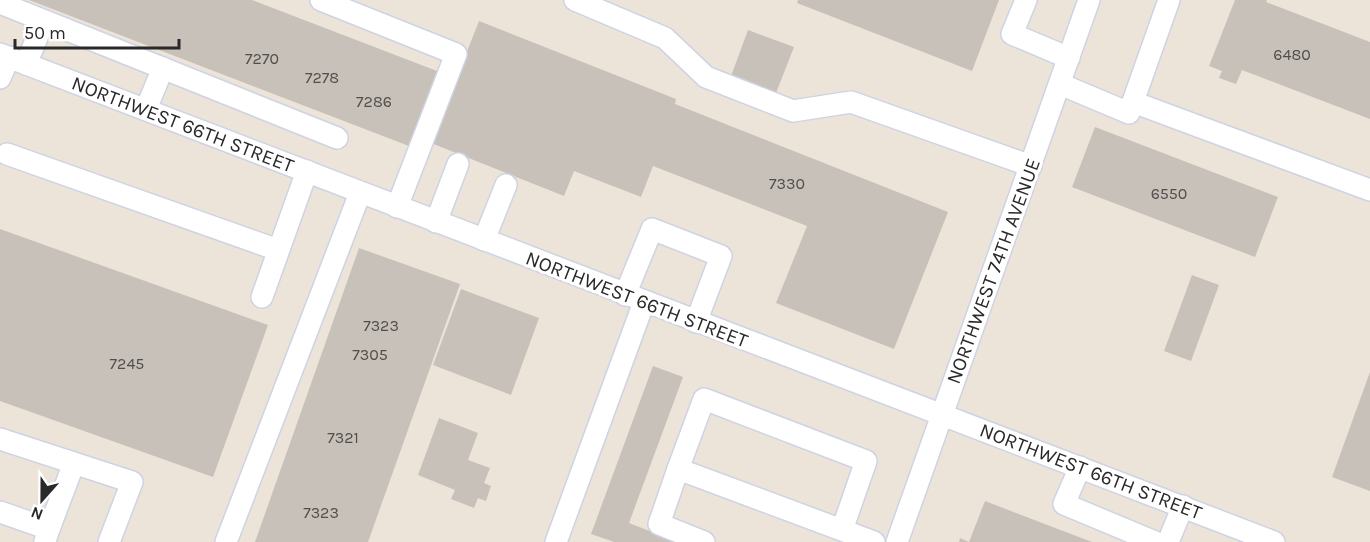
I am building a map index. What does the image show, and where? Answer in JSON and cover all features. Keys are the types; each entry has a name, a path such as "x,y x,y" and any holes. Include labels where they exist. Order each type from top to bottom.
{"street":[{"path":"321,0 456,54 397,207"},
{"path":"575,0 665,38 706,77 793,111 851,102 1031,166"},
{"path":"1026,0 1012,33 1069,58"},
{"name":"NORTHWEST 74TH AVENUE","path":"897,542 1089,0"},
{"path":"1060,84 1129,113 1169,0"},
{"path":"0,3 337,138"},
{"path":"0,78 12,58 44,21"},
{"name":"NORTHWEST 66TH STREET","path":"12,58 1274,542"},
{"path":"146,109 163,68"},
{"path":"1133,102 1370,190"},
{"path":"7,154 278,250"},
{"path":"436,222 458,164"},
{"path":"262,297 307,171"},
{"path":"484,240 506,185"},
{"path":"226,542 360,193"},
{"path":"556,542 635,298 652,229 721,256 696,322"},
{"path":"704,542 659,524 704,399 866,461 842,530"},
{"path":"0,439 132,482 109,542"},
{"path":"0,512 47,535 74,463"},
{"path":"1080,466 1064,504 1155,542"},
{"path":"678,469 874,542"},
{"path":"1168,542 1183,506"}],"building":[{"path":"29,0 252,0 437,71 409,146"},
{"path":"798,0 999,0 972,71 797,3"},
{"path":"1235,0 1267,0 1266,2 1370,42 1370,119 1242,70 1236,84 1219,78 1222,71 1209,66"},
{"path":"479,21 676,99 675,104 948,212 894,349 776,303 807,226 653,166 641,197 574,171 564,196 431,143"},
{"path":"748,30 794,47 776,93 731,76"},
{"path":"1095,127 1278,197 1255,257 1072,187"},
{"path":"0,229 268,325 213,477 0,401"},
{"path":"359,248 460,284 368,542 255,542"},
{"path":"1192,275 1219,285 1191,361 1164,351"},
{"path":"461,289 539,318 511,395 433,365"},
{"path":"653,366 683,377 629,523 678,542 614,542 591,534"},
{"path":"1370,372 1370,491 1332,477"},
{"path":"439,418 478,433 468,460 490,468 484,483 491,486 486,501 478,498 474,508 451,499 455,490 418,475"},
{"path":"985,501 1092,542 969,542"}]}
